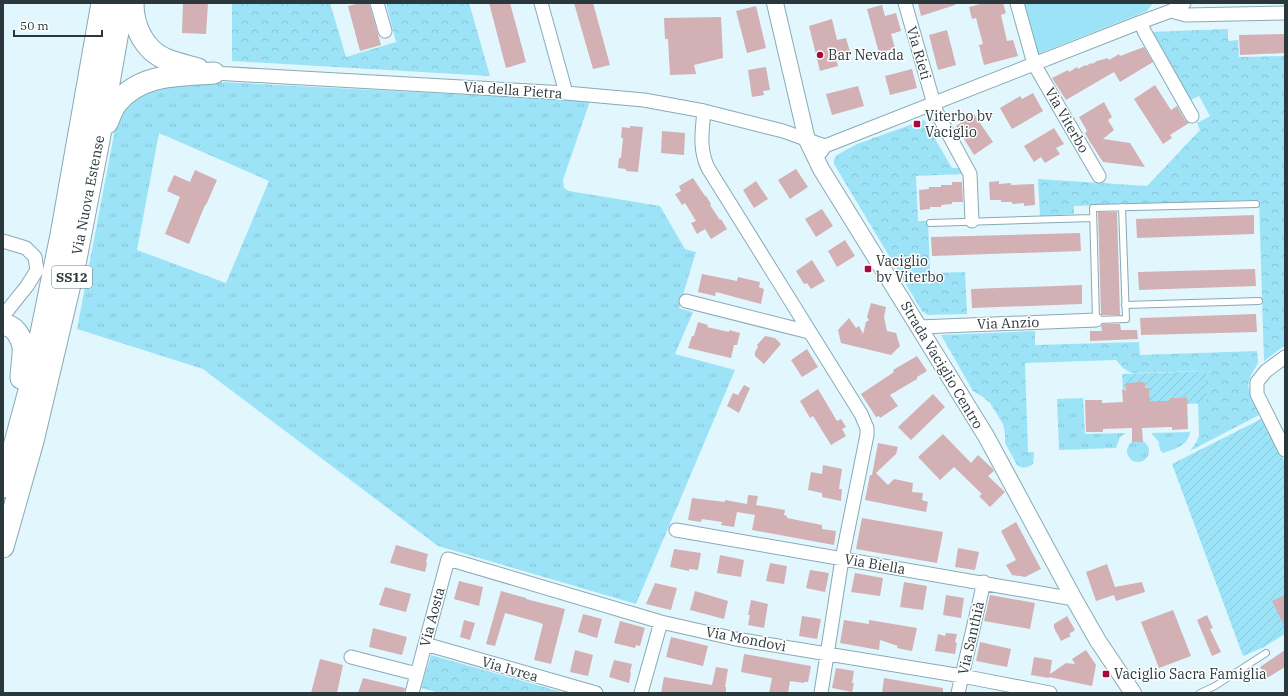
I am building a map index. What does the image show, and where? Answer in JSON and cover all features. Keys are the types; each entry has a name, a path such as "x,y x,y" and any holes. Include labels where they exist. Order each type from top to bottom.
{"highway":[{"name":"Via Nuova Estense","path":"3,487 30,387 61,234 102,3"},
{"name":"Via Nuova Estense","path":"3,547 46,390 76,259 123,3"},
{"path":"133,3 133,15 137,28 148,47 156,54 172,61 214,73"},
{"path":"99,140 116,104 129,91 145,81 160,77 214,73"},
{"path":"3,325 16,330 22,346 21,384 3,451"}],"street":[{"path":"377,3 385,31"},
{"path":"541,3 566,93"},
{"name":"Strada Vaciglio Centro","path":"775,3 807,140 821,153 821,169 986,436 1098,641 1133,693"},
{"name":"Via Rieti","path":"905,3 934,103"},
{"name":"Via Viterbo","path":"1017,3 1034,64 1099,176"},
{"path":"821,153 934,103 1140,22 1184,3"},
{"path":"1172,7 1186,15 1285,13"},
{"path":"1140,22 1192,116"},
{"name":"Via della Pietra","path":"214,73 566,93 644,100 704,111 783,131 807,140"},
{"path":"934,103 936,111 970,174 972,222"},
{"path":"704,111 702,151 706,165 861,414 867,428 867,435 842,559 821,693"},
{"path":"3,241 26,248 35,257 37,270 27,286 3,316"},
{"path":"686,301 809,332"},
{"name":"Via Anzio","path":"919,326 1096,320"},
{"path":"1285,357 1266,371 1257,382 1257,394 1285,450"},
{"name":"Via Biella","path":"676,530 984,582 1074,599"},
{"name":"Via Mondovì","path":"448,559 661,622 748,642 827,653 962,676 1046,693"},
{"name":"Via Aosta","path":"412,693 448,559"},
{"name":"Via Santhià","path":"958,693 984,582"},
{"path":"641,693 661,622"},
{"name":"Via Ivrea","path":"425,644 596,693"},
{"path":"351,657 417,674"}],"lane":[{"path":"1096,320 1093,208 1256,204"},
{"name":"Via Anzio","path":"1096,320 1126,319 1122,208"},
{"path":"930,223 1093,218"},
{"path":"1125,305 1259,301"},
{"path":"1200,693 1215,686 1266,653"}],"green space":[{"path":"232,3 330,3 346,57 396,42 386,3 469,3 490,76 232,61"},
{"path":"1023,3 1153,3 1147,11 1038,54"},
{"path":"1228,29 1228,41 1238,40 1239,57 1285,56 1285,345 1264,361 1259,200 1074,206 1074,214 1040,216 1038,179 1147,186 1200,130 1197,123 1210,116 1199,96 1189,101 1150,32"},
{"path":"220,82 590,101 563,180 564,188 569,191 660,206 685,249 696,252 679,308 693,312 675,354 735,370 636,604 438,546 203,369 77,329 119,108 146,86","holes":["159,133 269,181 226,283 137,250"]},
{"path":"924,120 952,168 963,168 963,174 916,176 918,221 928,221 930,273 965,272 967,314 928,315 922,311 834,164 834,159 837,155 857,144"},
{"path":"1035,331 1035,345 1139,342 1140,355 1257,351 1258,363 1251,375 1248,386 1261,414 1190,451 1199,435 1198,403 1206,403 1206,371 1131,373 1123,368 1116,360 1025,363 1028,452 1034,452 1033,464 1027,467 1021,467 1017,465 1005,443 1003,424 990,403 973,391 941,335"},
{"path":"1206,371 1207,403 1187,404 1186,397 1170,398 1170,403 1150,404 1149,388 1128,383 1126,389 1123,389 1122,374"},
{"path":"1083,398 1085,434 1126,433 1120,437 1116,448 1059,450 1057,399"},
{"path":"1263,418 1285,463 1285,634 1264,647 1243,656 1172,464"},
{"path":"1190,432 1187,441 1184,444 1163,453 1160,450 1159,442 1151,433"},
{"path":"1138,440 1146,443 1149,451 1146,459 1138,462 1130,459 1127,451 1130,443"},
{"path":"431,655 565,693 440,693 421,688"}],"building":[{"path":"183,3 208,3 206,34 182,33"},
{"path":"360,3 369,3 381,45 360,51 348,6"},
{"path":"489,3 510,3 526,62 506,68"},
{"path":"574,3 593,3 610,65 593,69"},
{"path":"918,3 955,3 955,5 921,16"},
{"path":"984,3 1003,3 1006,13 1001,15 1007,41 1013,40 1018,56 984,65 979,45 983,44 976,18 972,19 969,7"},
{"path":"882,5 885,16 896,13 901,31 891,34 895,48 879,53 867,9"},
{"path":"756,6 766,48 747,53 736,11"},
{"path":"721,17 723,58 694,65 696,74 670,75 668,39 665,39 664,18"},
{"path":"832,19 837,40 846,38 851,55 836,59 838,66 820,71 809,26"},
{"path":"947,30 956,65 938,70 929,35"},
{"path":"1285,34 1285,53 1240,55 1239,35"},
{"path":"1144,47 1153,62 1120,82 1114,72 1066,100 1052,78 1068,70 1069,72 1077,67 1078,69 1085,65 1086,66 1108,58 1109,60 1119,54 1120,56"},
{"path":"766,67 770,90 763,91 764,95 752,97 748,70"},
{"path":"912,69 917,88 890,95 885,76"},
{"path":"1155,85 1171,110 1177,106 1185,120 1189,123 1170,135 1172,138 1163,144 1134,99"},
{"path":"858,86 864,106 832,115 826,94"},
{"path":"1033,93 1043,111 1012,129 1000,108 1020,96 1022,99"},
{"path":"1104,102 1112,117 1108,120 1114,130 1103,139 1130,143 1145,167 1103,162 1090,142 1085,133 1087,131 1079,117"},
{"path":"974,114 993,142 974,155 956,126"},
{"path":"630,126 643,127 638,172 626,171 626,169 618,168 619,158 621,158 623,138 621,138 622,127 630,128"},
{"path":"1054,128 1064,144 1056,148 1060,154 1045,163 1041,157 1034,162 1024,146"},
{"path":"662,131 685,133 684,155 661,153"},
{"path":"796,169 808,187 790,199 778,180"},
{"path":"195,170 217,180 189,244 165,234 180,197 167,191 174,175 190,182"},
{"path":"693,178 727,229 711,239 705,229 697,234 691,223 696,221 685,203 682,205 675,194 681,191 679,186"},
{"path":"756,181 768,199 754,208 743,190"},
{"path":"999,181 999,184 1034,184 1035,205 1024,206 1024,203 1012,204 1012,202 1001,202 1001,200 990,200 989,182"},
{"path":"952,182 962,182 963,202 952,202 952,204 941,205 941,207 930,207 930,209 920,210 919,190 929,189 929,187 941,187 941,185 952,185"},
{"path":"822,209 833,226 816,237 805,219"},
{"path":"1098,212 1117,212 1120,315 1101,314"},
{"path":"1254,215 1254,234 1137,238 1136,219"},
{"path":"1080,233 1081,251 932,256 931,237"},
{"path":"845,240 855,256 837,267 828,251"},
{"path":"812,260 825,281 811,289 807,283 804,284 796,271"},
{"path":"1255,269 1256,286 1139,290 1138,272"},
{"path":"702,274 737,281 738,277 760,282 759,287 764,289 761,304 716,292 715,296 698,292"},
{"path":"1082,285 1082,304 972,308 971,289"},
{"path":"871,303 886,307 884,317 887,331 896,333 900,346 891,355 841,343 838,330 849,318 856,328 859,326 863,334 866,322 869,320 867,317"},
{"path":"1256,314 1257,332 1141,335 1140,318"},
{"path":"698,322 708,325 707,327 740,333 737,345 734,345 731,358 688,348 692,336 694,336"},
{"path":"1103,324 1120,324 1121,330 1137,330 1138,339 1090,341 1090,331 1102,331 1101,326"},
{"path":"765,336 775,338 781,344 764,364 755,356 755,352 758,347 757,345"},
{"path":"807,349 818,367 802,377 791,360"},
{"path":"917,356 927,371 917,377 917,379 890,395 898,406 880,418 879,416 876,417 861,394 894,372 893,370"},
{"path":"1145,383 1145,388 1149,388 1150,401 1170,401 1170,398 1187,397 1188,429 1172,430 1172,427 1142,428 1143,442 1132,442 1132,428 1103,429 1103,432 1086,432 1085,400 1102,400 1102,403 1123,402 1122,389 1126,390 1126,384"},
{"path":"744,385 750,388 739,413 727,406 733,393 738,395"},
{"path":"818,389 837,421 841,419 846,427 842,429 846,436 831,445 813,416 810,418 800,401"},
{"path":"933,394 945,407 911,440 898,427"},
{"path":"943,434 971,463 978,455 993,469 994,471 988,476 1005,492 990,507 979,496 982,494 954,467 940,480 918,457"},
{"path":"878,443 898,447 896,454 876,473 888,485 894,479 913,483 912,492 923,493 922,500 928,502 926,512 865,500 870,475 872,475"},
{"path":"823,465 842,469 839,489 842,489 841,501 822,497 822,493 808,490 811,472 822,474"},
{"path":"748,495 758,496 756,505 785,510 784,515 787,516 787,518 822,525 822,529 836,531 834,545 752,530 755,515 737,512 734,527 721,525 722,522 702,519 701,522 688,520 692,498 725,502 725,500 747,504"},
{"path":"862,518 943,532 937,563 856,549"},
{"path":"1016,522 1041,569 1025,577 1012,575 1006,565 1016,560 1001,531"},
{"path":"396,545 428,554 425,572 390,563"},
{"path":"958,548 979,552 975,570 955,567"},
{"path":"674,549 701,553 698,570 689,569 689,571 670,567"},
{"path":"720,555 744,560 741,577 717,573"},
{"path":"770,563 787,566 784,584 766,581"},
{"path":"1107,564 1115,587 1142,582 1145,592 1116,601 1114,595 1096,601 1086,572"},
{"path":"810,570 829,573 825,592 806,588"},
{"path":"855,573 883,578 880,596 851,592"},
{"path":"459,581 483,587 479,606 454,599"},
{"path":"904,582 927,586 923,610 900,607"},
{"path":"655,583 677,588 671,610 646,604"},
{"path":"385,587 411,594 406,612 379,605"},
{"path":"501,591 565,609 551,664 534,660 543,624 537,622 505,613 495,646 486,644"},
{"path":"695,591 728,601 724,619 690,610"},
{"path":"946,595 964,598 961,618 943,615"},
{"path":"990,595 1035,603 1030,629 984,621"},
{"path":"1285,595 1285,627 1272,601"},
{"path":"751,600 768,604 764,628 748,625"},
{"path":"1173,610 1191,656 1159,668 1141,622"},
{"path":"583,614 602,619 597,638 578,632"},
{"path":"1207,615 1213,628 1210,629 1221,652 1212,656 1197,620"},
{"path":"802,616 821,619 817,639 799,636"},
{"path":"1067,616 1075,630 1069,634 1071,636 1061,641 1054,628 1054,624"},
{"path":"464,620 475,623 470,640 460,637"},
{"path":"844,620 869,624 869,620 917,628 912,651 897,648 898,646 880,640 879,650 840,643"},
{"path":"620,621 645,628 640,646 636,645 635,648 614,643"},
{"path":"373,628 407,637 402,655 369,647"},
{"path":"946,633 957,634 955,654 935,651 938,634 945,636"},
{"path":"671,637 708,646 703,666 666,657"},
{"path":"980,642 1011,649 1007,667 976,661"},
{"path":"575,650 593,655 588,676 570,672"},
{"path":"1086,650 1096,665 1092,686 1049,677 1031,675 1034,657 1052,660 1050,674 1066,663 1075,664 1072,659"},
{"path":"1285,650 1285,667 1267,678 1260,667"},
{"path":"744,654 811,666 808,682 804,683 790,681 788,693 769,693 772,678 741,672"},
{"path":"320,659 343,665 337,693 311,693"},
{"path":"614,660 632,664 629,683 609,677"},
{"path":"716,667 728,669 725,687 726,693 661,693 664,677 712,685"},
{"path":"836,668 854,671 852,692 832,688"},
{"path":"363,678 405,688 404,693 358,693"},
{"path":"884,678 943,688 943,693 882,693"}],"place":[{"name":"Bar Nevada","path":"820,55"},
{"name":"Viterbo bv Vaciglio","path":"917,124"},
{"name":"Vaciglio bv Viterbo","path":"868,269"},
{"name":"Vaciglio Sacra Famiglia","path":"1106,674"}]}
